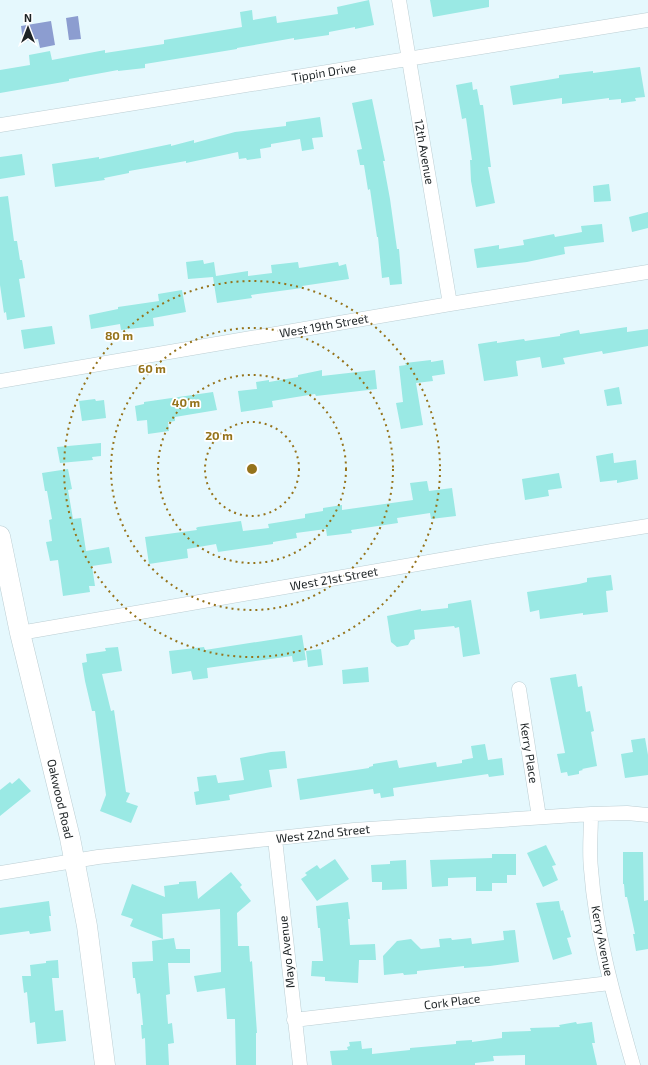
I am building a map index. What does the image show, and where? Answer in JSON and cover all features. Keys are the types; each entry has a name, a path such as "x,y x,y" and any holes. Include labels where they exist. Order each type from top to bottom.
{"main road":[{"name":"Oakwood Road","path":"0,536 20,633 70,838 87,926 104,1065"}],"street":[{"name":"12th Avenue","path":"399,0 450,304"},
{"name":"Tippin Drive","path":"0,125 648,20"},
{"name":"West 19th Street","path":"0,381 450,304 648,272"},
{"name":"West 21st Street","path":"20,633 648,526"},
{"name":"Kerry Place","path":"519,689 539,817"},
{"name":"West 22nd Street","path":"0,873 74,860 354,830 591,814 627,813 648,815"},
{"name":"Kerry Avenue","path":"591,814 590,867 595,907 610,983 633,1065"},
{"name":"Mayo Avenue","path":"275,839 300,1065"},
{"name":"Cork Place","path":"294,1020 610,983"}],"water":[{"path":"78,16 81,39 69,40 66,18"},
{"path":"51,21 55,45 40,48 38,39 23,41 21,26"}],"building":[{"path":"369,0 374,25 329,32 329,35 294,40 294,38 145,64 145,68 118,70 69,79 69,81 0,93 0,70 30,65 29,55 50,51 52,60 105,50 105,53 164,44 164,40 242,27 240,12 252,10 253,20 276,16 277,23 338,14 337,7"},
{"path":"430,0 489,0 489,7 433,17"},
{"path":"640,67 645,97 635,98 636,101 621,103 621,99 609,100 609,98 562,104 562,98 513,105 510,86 559,78 559,75 593,71 593,73"},
{"path":"472,82 473,90 477,89 480,105 483,105 491,167 488,167 495,203 476,207 471,181 470,160 472,160 466,118 462,119 456,85"},
{"path":"372,99 385,161 383,161 397,249 399,249 402,284 390,285 389,277 382,278 378,237 370,189 368,190 364,165 360,165 357,150 362,149 352,103"},
{"path":"320,117 323,137 312,138 314,149 302,151 300,139 271,144 271,147 260,149 261,158 247,160 246,158 239,159 238,152 186,163 186,161 129,171 129,173 104,178 105,180 55,187 52,164 99,157 99,159 171,144 171,146 194,140 194,143 235,132 286,126 286,122"},
{"path":"22,154 25,175 0,179 0,157"},
{"path":"609,184 611,201 594,202 593,186"},
{"path":"8,196 14,241 17,241 25,278 19,279 25,317 7,320 6,312 4,313 0,285 0,197"},
{"path":"648,212 648,228 632,232 629,217"},
{"path":"602,224 604,242 564,247 565,254 527,262 477,268 474,249 499,245 499,249 524,245 523,240 554,234 555,237 582,232 581,226"},
{"path":"203,260 204,264 214,262 216,276 248,271 248,276 272,273 271,265 298,262 299,268 338,262 339,266 346,264 349,279 302,286 302,288 251,295 252,298 217,303 213,277 188,279 186,262"},
{"path":"182,290 186,312 153,318 154,326 121,330 120,324 91,329 89,315 118,309 118,307 159,301 158,294"},
{"path":"52,326 55,344 24,349 21,330"},
{"path":"627,327 627,332 648,329 648,346 603,354 602,351 563,358 565,364 542,368 540,357 516,361 518,376 484,381 478,344 524,339 525,341 560,336 560,334 579,330 580,334"},
{"path":"431,360 431,362 443,360 445,374 432,376 433,381 416,383 423,425 401,429 396,403 403,402 399,366 406,365 405,363"},
{"path":"322,370 322,376 375,370 377,389 316,396 315,394 272,401 273,407 241,412 238,391 257,389 256,382 269,380 269,382 298,377 298,375"},
{"path":"619,387 622,404 607,406 604,390"},
{"path":"213,392 217,410 175,417 175,421 168,422 169,431 148,434 147,420 137,421 135,406 144,404 144,402"},
{"path":"95,399 96,401 104,400 106,418 82,421 79,401"},
{"path":"101,443 101,456 92,457 93,460 60,463 57,447"},
{"path":"613,453 614,463 636,460 638,479 617,483 617,480 600,482 596,456"},
{"path":"68,469 72,489 68,490 73,519 81,518 86,551 109,547 112,563 92,566 95,586 89,586 90,592 63,596 58,560 50,561 46,542 52,541 49,520 52,519 42,473"},
{"path":"559,473 562,488 548,490 549,496 525,500 522,479"},
{"path":"427,481 429,491 452,488 456,516 431,519 430,513 397,518 398,523 351,530 352,533 327,536 326,529 296,533 297,538 273,542 273,544 218,552 216,544 187,549 188,558 149,564 145,537 197,530 196,528 198,527 241,521 243,531 269,528 268,524 305,518 305,514 323,511 323,508 342,505 342,510 413,500 410,483"},
{"path":"611,575 613,590 606,591 608,612 583,615 583,613 540,619 539,610 530,612 527,592 579,584 587,582 587,578"},
{"path":"471,600 480,654 463,657 459,627 455,628 454,626 414,630 415,639 411,640 408,645 397,647 391,642 387,616 421,609 421,611 448,608 448,604"},
{"path":"302,635 306,660 293,662 292,656 207,668 208,678 193,680 191,671 172,674 169,651 204,647 205,650"},
{"path":"118,647 122,671 102,674 111,711 114,710 126,792 130,793 126,802 138,806 131,823 100,811 106,795 95,711 92,711 82,663 87,662 86,654 106,651 105,648"},
{"path":"321,649 323,665 308,667 306,651"},
{"path":"368,667 369,682 343,684 342,670"},
{"path":"576,674 578,687 582,686 586,712 590,711 594,731 591,732 597,766 582,769 583,770 579,771 579,774 568,776 567,772 561,773 557,754 565,753 550,678"},
{"path":"645,738 648,755 648,775 625,778 621,754 633,752 631,740"},
{"path":"485,744 488,760 502,758 504,775 489,777 488,774 393,788 394,796 381,798 380,793 374,794 373,789 300,800 297,779 369,768 373,766 373,764 397,760 399,768 436,762 437,767 462,763 462,760 473,758 471,746"},
{"path":"285,751 287,768 269,770 272,787 229,795 230,800 196,805 194,792 199,791 197,777 216,775 218,783 244,780 240,758"},
{"path":"19,778 31,791 0,816 0,790 10,782 12,784"},
{"path":"546,845 556,865 552,866 558,880 543,887 527,853"},
{"path":"623,852 643,852 644,901 648,900 648,949 636,951 633,934 635,934 623,884"},
{"path":"492,854 516,854 516,875 507,875 507,883 492,883 492,891 476,891 476,877 448,878 448,886 432,887 430,860 492,858"},
{"path":"335,859 349,879 317,901 301,879 307,875 305,873 317,865 320,869"},
{"path":"406,860 407,889 382,890 382,882 372,882 371,865 390,864 390,861"},
{"path":"231,872 242,885 240,887 251,901 237,913 238,946 249,946 250,962 252,961 257,1033 256,1065 236,1065 235,1019 227,1019 225,988 197,992 194,976 221,972 220,909 162,914 163,939 130,926 133,919 121,915 132,884 165,897 164,886 179,884 179,882 196,881 198,899"},
{"path":"49,901 51,931 30,934 29,931 0,935 0,908"},
{"path":"559,901 561,911 563,910 571,937 567,938 572,954 553,960 536,903"},
{"path":"348,902 350,919 348,919 350,945 375,944 376,960 359,960 358,983 325,981 325,977 311,976 312,961 323,961 316,906"},
{"path":"515,930 519,962 490,966 464,968 464,966 417,971 417,974 404,975 403,973 384,975 383,956 397,941 411,939 421,949 440,947 439,939 451,938 452,940 471,938 472,944 504,940 503,931"},
{"path":"174,938 176,949 190,949 190,963 168,963 170,994 166,995 168,1024 172,1023 174,1043 168,1044 169,1065 146,1065 145,1038 142,1039 141,1025 143,1025 140,993 137,994 135,978 133,978 132,962 153,961 152,941"},
{"path":"58,960 59,978 52,978 55,1011 63,1010 66,1041 37,1044 35,1022 30,1023 27,992 24,993 22,976 31,976 30,965"},
{"path":"576,1022 577,1024 592,1022 595,1043 592,1043 597,1065 525,1065 525,1055 493,1056 494,1061 475,1063 475,1065 332,1065 330,1051 348,1050 347,1047 350,1046 349,1042 361,1041 362,1049 372,1048 372,1054 410,1050 410,1048 456,1044 456,1041 472,1040 472,1042 502,1038 502,1032 531,1031 530,1028 560,1027 559,1025"}]}
